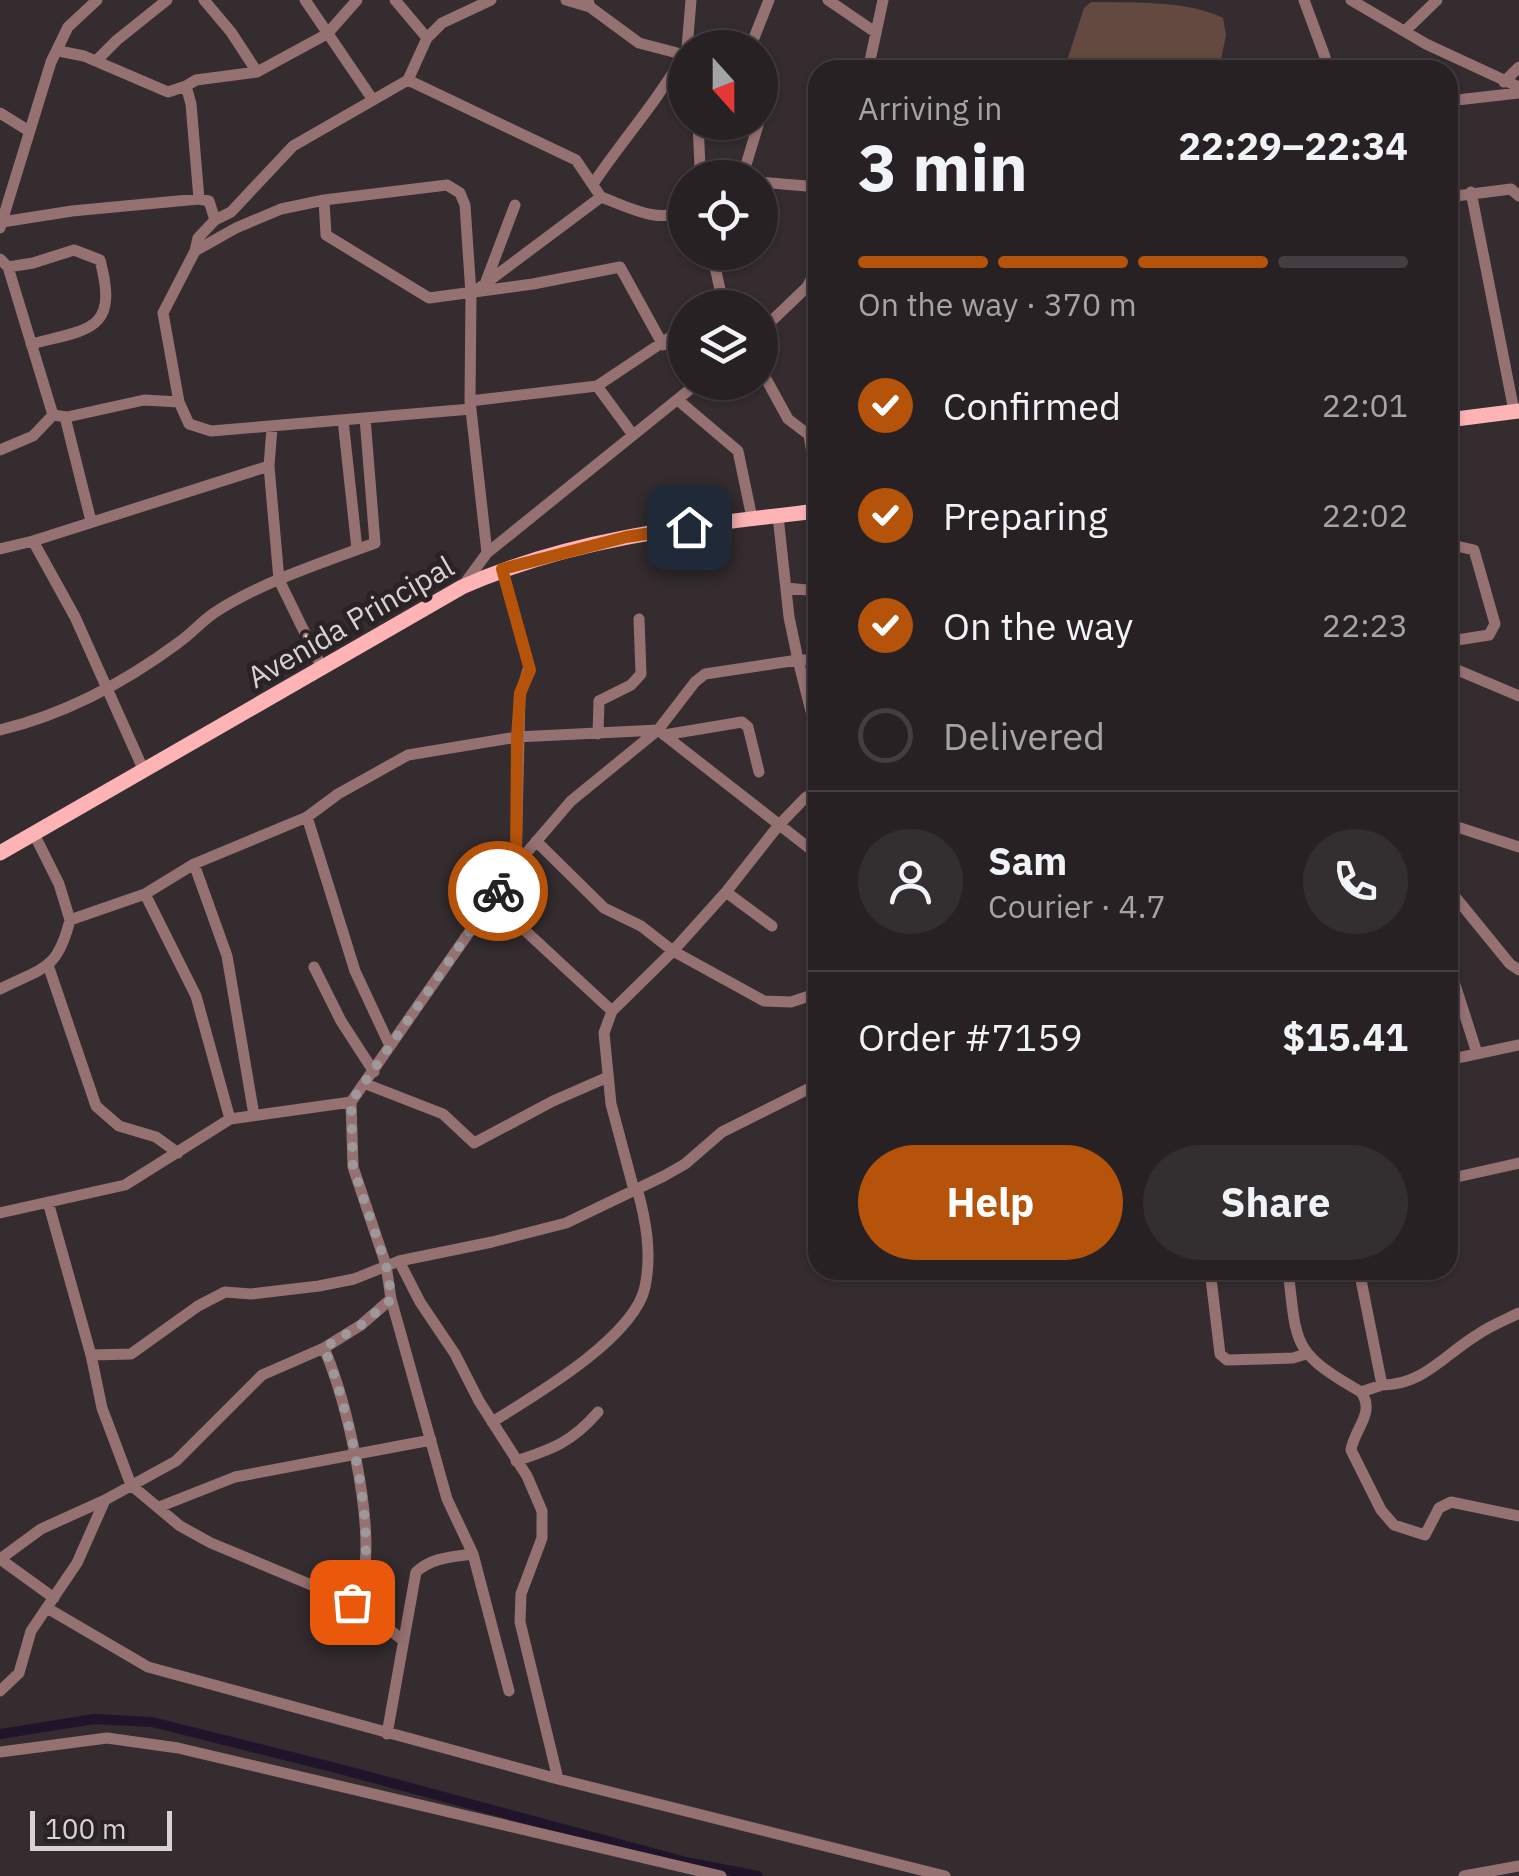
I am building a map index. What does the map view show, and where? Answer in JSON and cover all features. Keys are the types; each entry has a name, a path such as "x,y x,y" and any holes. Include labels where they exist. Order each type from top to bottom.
{"main road":[{"path":"1458,419 1516,411"},
{"name":"Avenida Principal","path":"0,853 462,587 502,569 626,537 808,512"}],"street":[{"path":"97,0 68,27 51,62 1,225 72,211 199,199 210,202 215,220"},
{"path":"96,62 167,0"},
{"path":"204,0 257,72"},
{"path":"305,0 373,100"},
{"path":"59,51 168,92 196,80 257,72 327,34 357,0"},
{"path":"395,0 427,38"},
{"path":"491,0 442,23 427,38 408,80 294,146 230,212 215,220 198,238 196,250 163,313 179,402 190,424 210,431 272,428 597,386 668,341"},
{"path":"566,0 589,3 639,43 668,49"},
{"path":"688,30 691,0"},
{"path":"758,30 770,0"},
{"path":"828,0 875,32"},
{"path":"870,60 883,0"},
{"path":"1304,0 1325,60"},
{"path":"1352,0 1519,90"},
{"path":"1406,30 1437,0"},
{"path":"1504,82 1519,66"},
{"path":"408,80 576,160 601,197 668,216"},
{"path":"593,184 668,80"},
{"path":"186,86 199,199"},
{"path":"1458,99 1519,90"},
{"path":"0,113 28,131"},
{"path":"778,184 808,186"},
{"path":"196,250 281,209 324,200 447,186 460,194 465,205 470,294 471,405 487,553"},
{"path":"1458,195 1511,189 1519,196"},
{"path":"1472,192 1516,411"},
{"path":"470,294 601,197"},
{"path":"324,200 326,235 429,298 620,267 663,345"},
{"path":"485,284 515,205"},
{"path":"31,344 94,326 104,313 108,298 100,260 74,250 33,264 4,263 31,344 59,416 91,521"},
{"path":"778,317 808,292"},
{"path":"597,386 633,435"},
{"path":"0,450 33,436 59,416 144,400 179,402"},
{"path":"778,400 788,419 808,434"},
{"path":"462,587 487,553 679,401 738,451 752,518"},
{"path":"0,730 106,691 180,642 214,613 280,580 376,543 366,418"},
{"path":"342,420 357,550"},
{"path":"272,428 269,466 280,580 322,668"},
{"path":"0,549 269,466"},
{"path":"778,516 786,588 808,700"},
{"path":"33,541 75,616 144,770"},
{"path":"1458,546 1474,550 1495,624 1489,635 1458,640"},
{"path":"502,569 530,666 520,693 516,865"},
{"path":"786,588 808,589"},
{"path":"598,734 599,701 631,685 643,668 639,619"},
{"path":"558,1779 520,1622 520,1594 542,1538 542,1510 516,1461 392,1263 353,1167 351,1102 516,865 594,780 661,732 695,682 705,674 808,660"},
{"path":"1458,669 1519,696"},
{"path":"70,920 145,894 194,864 306,817 338,794 408,755 517,738 661,732 742,722 748,727 759,772"},
{"path":"661,732 808,848"},
{"path":"492,1422 552,1384 608,1340 632,1316 645,1290 647,1226 614,1120 608,1077 604,1033 612,1011 674,950 778,826 808,799"},
{"path":"306,817 355,971 390,1046"},
{"path":"1458,829 1519,846"},
{"path":"0,990 48,965 60,953 70,920 59,884 34,834"},
{"path":"536,841 604,908 641,926 674,950 764,1001 790,1002 808,996"},
{"path":"194,864 227,956 254,1114"},
{"path":"726,892 772,926"},
{"path":"145,894 196,996 230,1118"},
{"path":"492,900 612,1011"},
{"path":"1458,900 1519,970"},
{"path":"48,965 96,1106 120,1126 156,1138 178,1152"},
{"path":"314,967 370,1078 443,1114 474,1142 553,1100 608,1077"},
{"path":"1458,994 1477,1053"},
{"path":"1458,1058 1519,1045"},
{"path":"91,1356 132,1354 198,1306 225,1292 251,1294 319,1286 392,1263 566,1222 685,1164 722,1132 808,1089"},
{"path":"0,1213 126,1185 230,1118 351,1102"},
{"path":"1458,1178 1519,1163"},
{"path":"48,1202 102,1408 131,1484 180,1526 211,1543 352,1602 404,1640"},
{"path":"392,1263 392,1299 448,1498 473,1554 510,1691"},
{"path":"1211,1280 1220,1354 1227,1360 1293,1358 1306,1354"},
{"path":"1289,1280 1296,1339 1306,1354 1361,1392 1367,1401 1366,1416 1351,1450 1381,1510 1394,1526 1425,1536 1439,1508 1451,1502 1519,1516"},
{"path":"1362,1280 1382,1385"},
{"path":"392,1299 324,1348 262,1374 176,1460 106,1500 40,1529 0,1559 50,1603 148,1667 558,1779 945,1876"},
{"path":"1361,1392 1382,1385 1402,1385 1426,1374 1476,1335 1519,1313"},
{"path":"324,1348 348,1420 364,1529 364,1576 352,1602"},
{"path":"516,1461 560,1446 581,1432 598,1412"},
{"path":"159,1507 234,1478 431,1440"},
{"path":"0,1691 19,1673 31,1631 77,1563 106,1500"},
{"path":"387,1734 416,1572 438,1559 473,1554"},
{"path":"0,1752 107,1738 178,1748 721,1876"},
{"path":"1464,1876 1519,1866"}],"shaded area":[{"path":"1091,2 1142,3 1209,12 1223,18 1226,35 1221,60 1067,60 1084,8"}],"waterway":[{"path":"0,1734 94,1719 152,1722 686,1862 758,1876"}],"way so far":[{"path":"352,1602 364,1576 364,1529 348,1420 324,1348 392,1299 386,1265 353,1167 351,1102 498,891"}],"route":[{"path":"498,891 516,865 520,693 530,670 502,569 626,537 689,527"}]}
